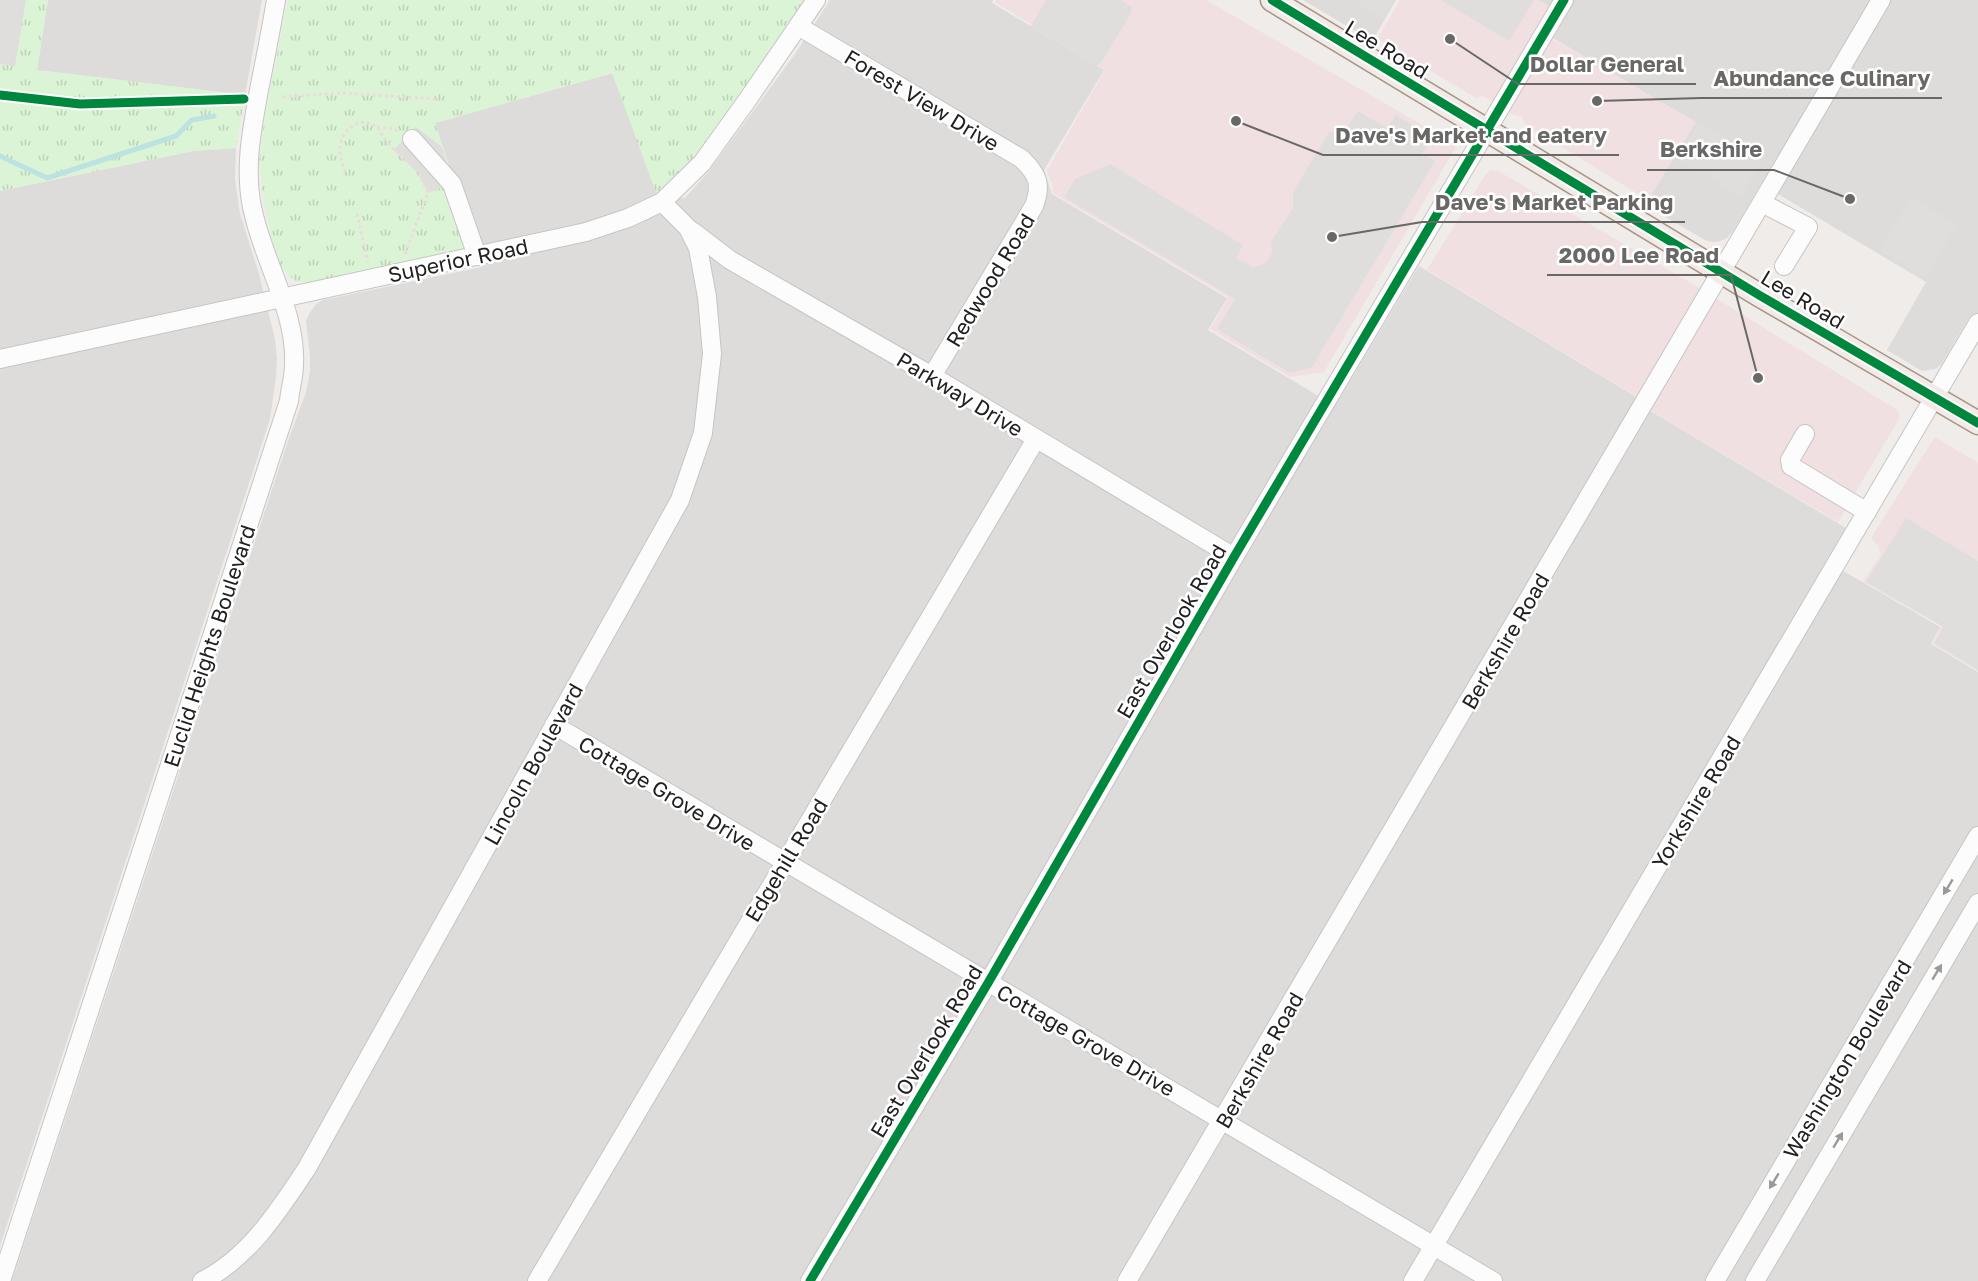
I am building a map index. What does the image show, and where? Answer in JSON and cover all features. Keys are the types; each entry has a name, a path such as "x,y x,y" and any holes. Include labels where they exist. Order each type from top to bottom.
{"main road":[{"name":"Lee Road","path":"1272,0 1294,6 1488,131 1978,423"}],"street":[{"name":"Euclid Heights Boulevard","path":"1,1281 289,401 295,365 292,337 252,207 249,167 249,147 276,0"},
{"name":"Superior Road","path":"0,359 586,232 628,218 662,202 702,164 816,0"},
{"name":"East Overlook Road","path":"810,1281 988,983 1234,557 1564,0"},
{"name":"Berkshire Road","path":"1127,1281 1881,0"},
{"name":"Forest View Drive","path":"798,26 1022,159 1032,169 1038,181"},
{"path":"410,137 452,184 477,256"},
{"name":"Redwood Road","path":"932,376 1034,206 1039,194 1038,181"},
{"name":"Lincoln Boulevard","path":"202,1281 237,1256 270,1223 307,1168 680,500 703,433 712,354 698,248 688,228 662,202"},
{"path":"1762,203 1808,227 1784,266"},
{"name":"Parkway Drive","path":"688,228 730,260 932,376 1234,557"},
{"name":"Yorkshire Road","path":"1413,1281 1978,323"},
{"path":"1805,434 1790,460 1791,466 1867,512"},
{"name":"Edgehill Road","path":"537,1281 1036,439"},
{"name":"Cottage Grove Drive","path":"554,725 1493,1281"},
{"name":"Washington Boulevard","path":"1715,1281 1978,837"},
{"name":"Washington Boulevard","path":"1755,1281 1978,903"}],"path":[{"path":"283,97 341,93 437,99"},
{"path":"0,95 80,104 244,99"},
{"path":"345,172 340,148 342,136 352,125 359,122 369,123 410,137"},
{"path":"377,127 386,141 410,165"},
{"path":"404,256 428,193 418,173"},
{"path":"357,214 368,263"}],"shaded area":[{"path":"0,0 26,0 15,66 0,64"},
{"path":"48,0 262,0 245,95 37,70"},
{"path":"830,0 993,0 992,3 1104,70 1044,170 1052,194 1227,298 1208,330 1335,406 1419,266 1651,406 1649,410 1846,528 1826,561 1940,627 1931,644 1978,672 1978,1281 12,1281 306,392 310,372 306,321 309,314 316,304 323,300 482,267 435,123 613,73 657,195 685,198 709,171 795,54"},
{"path":"996,0 1206,0 1457,145 1324,372 1290,377 1210,329 1228,297 1053,193 1047,170 1105,70 995,2"},
{"path":"1046,0 1121,0 1132,7 1131,13 1103,60 1097,66 1031,26"},
{"path":"1303,0 1396,0 1372,41"},
{"path":"1359,0 1394,0 1383,18 1357,3"},
{"path":"1400,0 1537,0 1566,16 1553,39 1696,122 1648,200 1526,125 1521,116 1514,115 1483,96 1476,98 1377,39"},
{"path":"1441,0 1534,0 1509,41"},
{"path":"1538,0 1978,0 1978,320 1970,316 1941,365 1935,369 1922,371 1887,350 1926,282 1761,184 1733,231 1727,238 1720,241 1705,240 1645,205 1695,122 1553,38 1566,16"},
{"path":"1358,111 1387,128 1396,115 1433,137 1422,154 1435,161 1312,367 1290,373 1217,329 1235,299 1064,197 1075,179 1110,164 1243,245 1236,258 1253,267 1261,265 1267,262 1272,252 1271,242 1293,208 1293,192 1329,132 1346,129"},
{"path":"1699,122 1762,160 1741,197 1676,158"},
{"path":"416,127 442,147 453,183 428,193 418,173 394,150"},
{"path":"236,148 235,180 240,214 259,274 275,339 276,377 270,419 0,1246 0,191 193,151"},
{"path":"1491,170 1498,171 1691,283 1896,409 1899,419 1838,522 1650,410 1652,406 1427,270 1486,174"},
{"path":"1911,197 1957,224 1926,278 1880,251"},
{"path":"1935,437 1978,463 1978,671 1932,644 1941,626 1863,582 1881,554 1871,538"},
{"path":"1906,518 1978,561 1978,670 1934,643 1942,626 1866,582"}],"green space":[{"path":"0,0 48,0 37,70 245,95 236,148 193,151 0,191"},
{"path":"288,0 804,0 741,97 694,161 657,195 612,73 435,123 474,249 313,283 295,281 282,268 273,245 263,197 259,162 265,115"}],"waterway":[{"path":"0,156 47,178 176,136 192,120 214,116"}],"cycle path":[{"path":"1272,0 1759,295 1978,423"},
{"path":"810,1281 988,983 1234,557 1564,0"},
{"path":"0,95 80,104 244,99"}],"place":[{"name":"Dollar General","path":"1450,39"},
{"name":"Abundance Culinary","path":"1597,101"},
{"name":"Dave's Market and eatery","path":"1236,121"},
{"name":"Berkshire","path":"1850,199"},
{"name":"Dave's Market Parking","path":"1332,237"},
{"name":"2000 Lee Road","path":"1758,378"}]}
